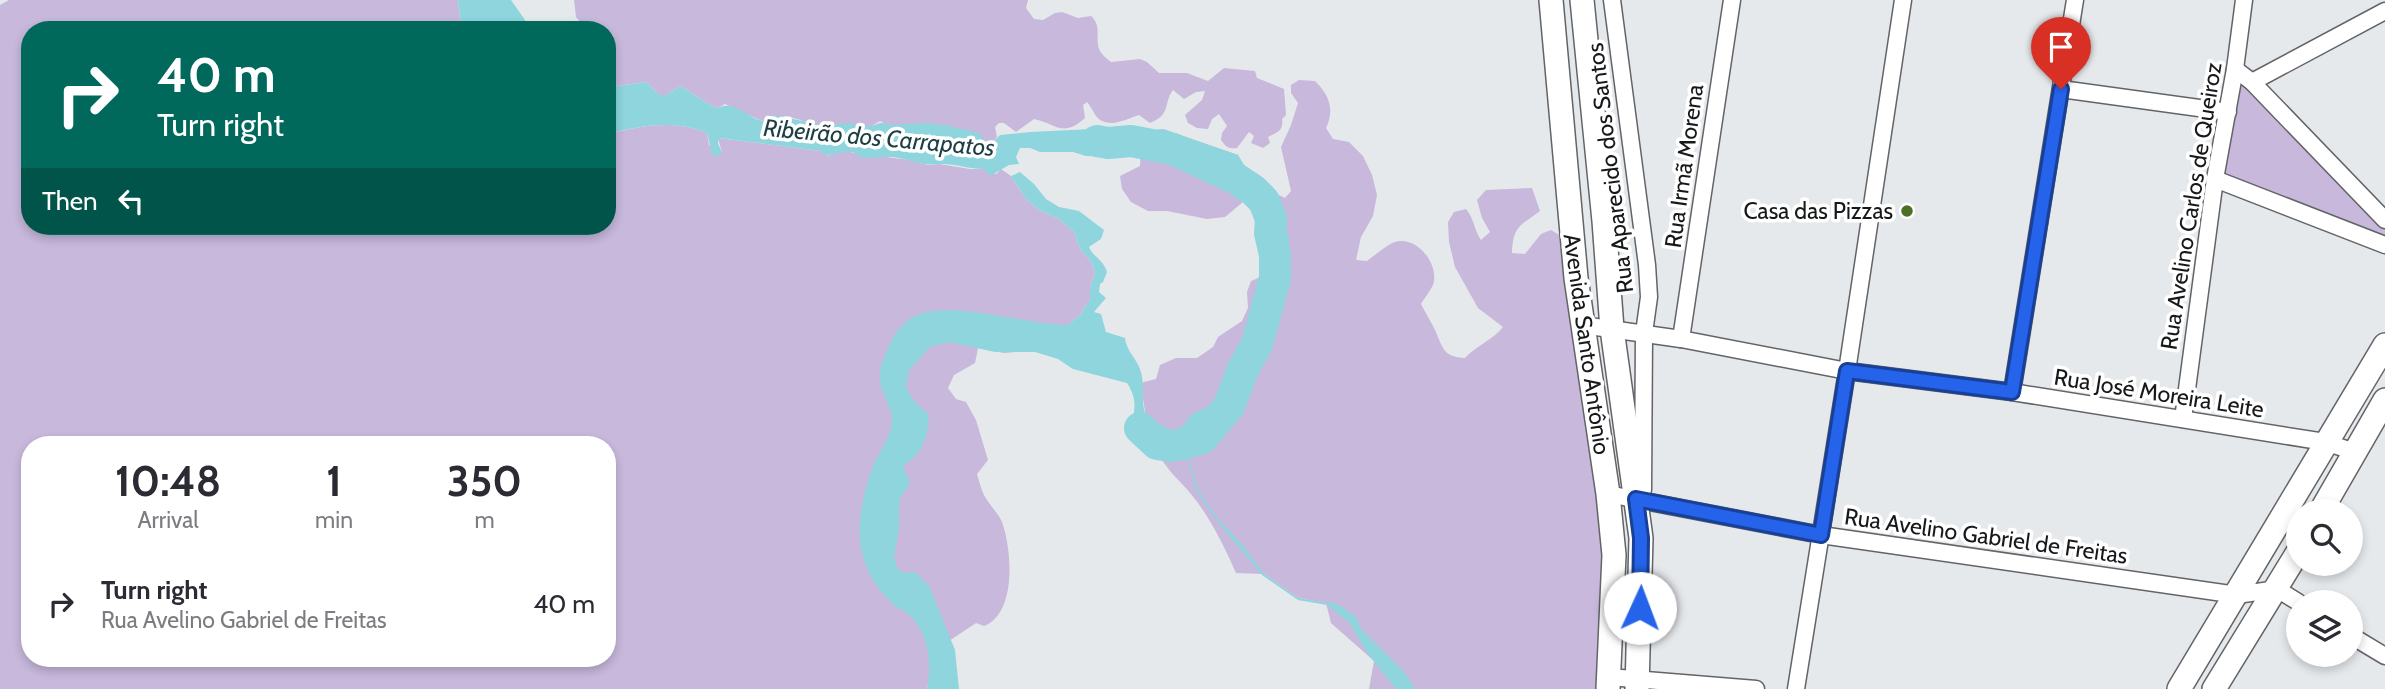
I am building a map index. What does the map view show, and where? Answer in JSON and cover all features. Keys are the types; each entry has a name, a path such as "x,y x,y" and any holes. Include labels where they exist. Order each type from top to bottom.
{"street":[{"name":"Avenida Santo Antônio","path":"1551,0 1576,278 1608,494 1614,555 1609,683"},
{"name":"Avenida Santo Antônio","path":"1582,0 1612,329 1639,499 1641,562 1637,683"},
{"name":"Rua Aparecido dos Santos","path":"1612,0 1649,298 1644,333 1639,499"},
{"name":"Rua Irmã Morena","path":"1681,339 1732,0"},
{"path":"1796,689 1903,0"},
{"path":"2012,392 2075,0"},
{"name":"Rua Avelino Carlos de Queiroz","path":"2183,419 2215,179 2235,69 2244,0"},
{"path":"2252,82 2385,11"},
{"path":"2235,69 2252,82 2385,220"},
{"path":"2061,89 2228,112"},
{"path":"2215,179 2385,245"},
{"name":"Rua José Moreira Leite","path":"1582,325 1681,339 1847,371 2012,392 2325,442 2355,452"},
{"path":"2179,689 2385,345"},
{"path":"2328,499 2385,400"},
{"name":"Rua Avelino Gabriel de Freitas","path":"1608,494 1821,535 2237,595 2277,589"},
{"path":"2214,689 2286,573"},
{"path":"2277,589 2286,595"},
{"path":"2363,643 2385,656"},
{"path":"1609,683 1756,689"}],"shaded area":[{"path":"9,0 458,0 461,21 21,21 21,235 616,235 616,132 672,125 707,133 709,145 722,153 718,138 821,151 827,156 842,151 928,165 985,169 996,174 1001,169 1011,176 1027,200 1039,210 1059,219 1074,232 1080,249 1090,260 1095,272 1090,299 1080,315 1068,325 1016,352 1004,353 978,348 975,363 954,375 948,388 956,399 966,402 976,420 988,460 977,474 984,495 1002,522 1008,548 1009,580 1007,595 995,619 984,626 976,623 930,657 927,689 0,689 0,5"},
{"path":"574,0 1028,0 1026,8 1034,19 1043,20 1062,12 1078,18 1091,16 1097,28 1099,49 1111,62 1140,59 1159,73 1187,73 1208,81 1224,68 1255,71 1257,78 1284,89 1286,115 1282,119 1281,129 1268,137 1270,143 1263,148 1251,143 1254,136 1249,132 1237,148 1229,148 1221,140 1227,126 1219,114 1212,119 1208,129 1197,128 1188,123 1185,115 1202,100 1205,91 1196,92 1184,99 1173,90 1164,112 1150,123 1139,115 1117,122 1106,122 1096,116 1087,102 1083,105 1085,118 1071,127 1060,128 1034,119 1016,132 1004,123 999,123 995,127 997,137 992,143 934,134 919,147 913,146 900,130 880,121 867,129 853,125 813,124 786,117 762,121 725,104 717,108 680,86 667,95 659,95 646,82 618,86 616,21 579,21 576,17"},
{"path":"2242,74 2385,226 2385,244 2224,173"},
{"path":"1299,80 1315,81 1320,86 1330,108 1326,128 1333,139 1349,142 1363,156 1372,175 1377,195 1373,216 1361,237 1356,260 1367,261 1392,243 1403,241 1419,247 1425,253 1434,277 1432,288 1421,304 1442,347 1452,356 1465,358 1503,327 1478,308 1455,267 1448,222 1454,212 1466,209 1481,240 1490,232 1482,218 1477,200 1486,190 1532,188 1540,211 1516,232 1512,253 1525,254 1541,234 1551,230 1561,236 1608,494 1607,689 1369,689 1374,661 1331,623 1326,603 1298,598 1264,574 1236,573 1206,515 1167,467 1154,446 1140,383 1156,379 1160,365 1176,358 1197,358 1213,347 1218,337 1242,321 1248,308 1247,292 1251,281 1274,267 1274,242 1264,201 1249,197 1225,217 1207,219 1167,211 1148,211 1131,202 1122,189 1120,176 1140,166 1141,143 1163,129 1238,155 1249,176 1262,187 1285,198 1291,191 1281,147 1298,103 1291,93 1291,85"}],"water":[{"path":"458,0 511,0 526,21 461,21"},
{"path":"646,82 659,95 667,95 680,86 717,108 735,107 762,121 774,115 822,125 852,123 867,129 885,123 908,130 913,146 919,147 934,134 935,128 942,125 950,125 954,137 985,144 992,143 1000,135 1030,132 1091,129 1131,132 1163,129 1238,155 1256,182 1273,193 1289,238 1289,278 1277,321 1258,359 1238,414 1202,438 1184,444 1198,490 1218,519 1240,542 1264,574 1298,598 1330,602 1356,617 1361,629 1405,673 1415,689 1396,689 1368,654 1349,622 1327,605 1298,600 1262,575 1218,522 1196,490 1183,444 1148,446 1134,438 1134,398 1127,383 1073,369 1058,359 1035,352 995,352 949,342 930,347 909,370 906,386 912,399 928,414 928,424 919,451 903,467 909,485 900,498 899,529 894,557 898,570 905,573 915,572 929,586 955,650 959,689 927,689 929,660 921,630 909,615 884,595 870,575 864,560 860,542 863,499 872,469 890,432 892,419 880,384 880,371 895,334 915,316 948,310 1068,325 1080,315 1090,299 1095,272 1090,260 1080,249 1074,232 1059,219 1039,210 1027,200 1011,176 1020,172 1046,199 1059,207 1079,211 1104,230 1101,239 1089,247 1107,272 1099,292 1106,298 1094,312 1101,314 1106,332 1125,338 1140,369 1144,411 1151,424 1164,426 1172,432 1183,426 1192,414 1213,405 1243,369 1257,344 1275,278 1271,219 1264,201 1234,195 1222,187 1212,185 1191,169 1173,149 1131,141 1121,144 1114,157 1020,148 1016,157 1019,164 1009,165 990,176 984,169 924,164 863,152 826,156 821,151 719,138 722,153 717,157 712,154 707,133 696,129 672,125 616,132 616,85"}],"waterway":[{"name":"Ribeirão dos Carrapatos","path":"866,142 929,139 970,147"},
{"name":"Ribeirão dos Carrapatos","path":"1097,141 1131,141 1173,149 1235,178 1253,190 1264,201 1271,219 1275,278 1257,344 1243,369 1229,406 1202,438 1183,444 1157,444 1140,428"}],"place":[{"name":"Casa das Pizzas","path":"1907,211"}],"route":[{"path":"1640,608 1641,538 1636,499 1821,535 1847,371 2012,392 2061,89"}]}
